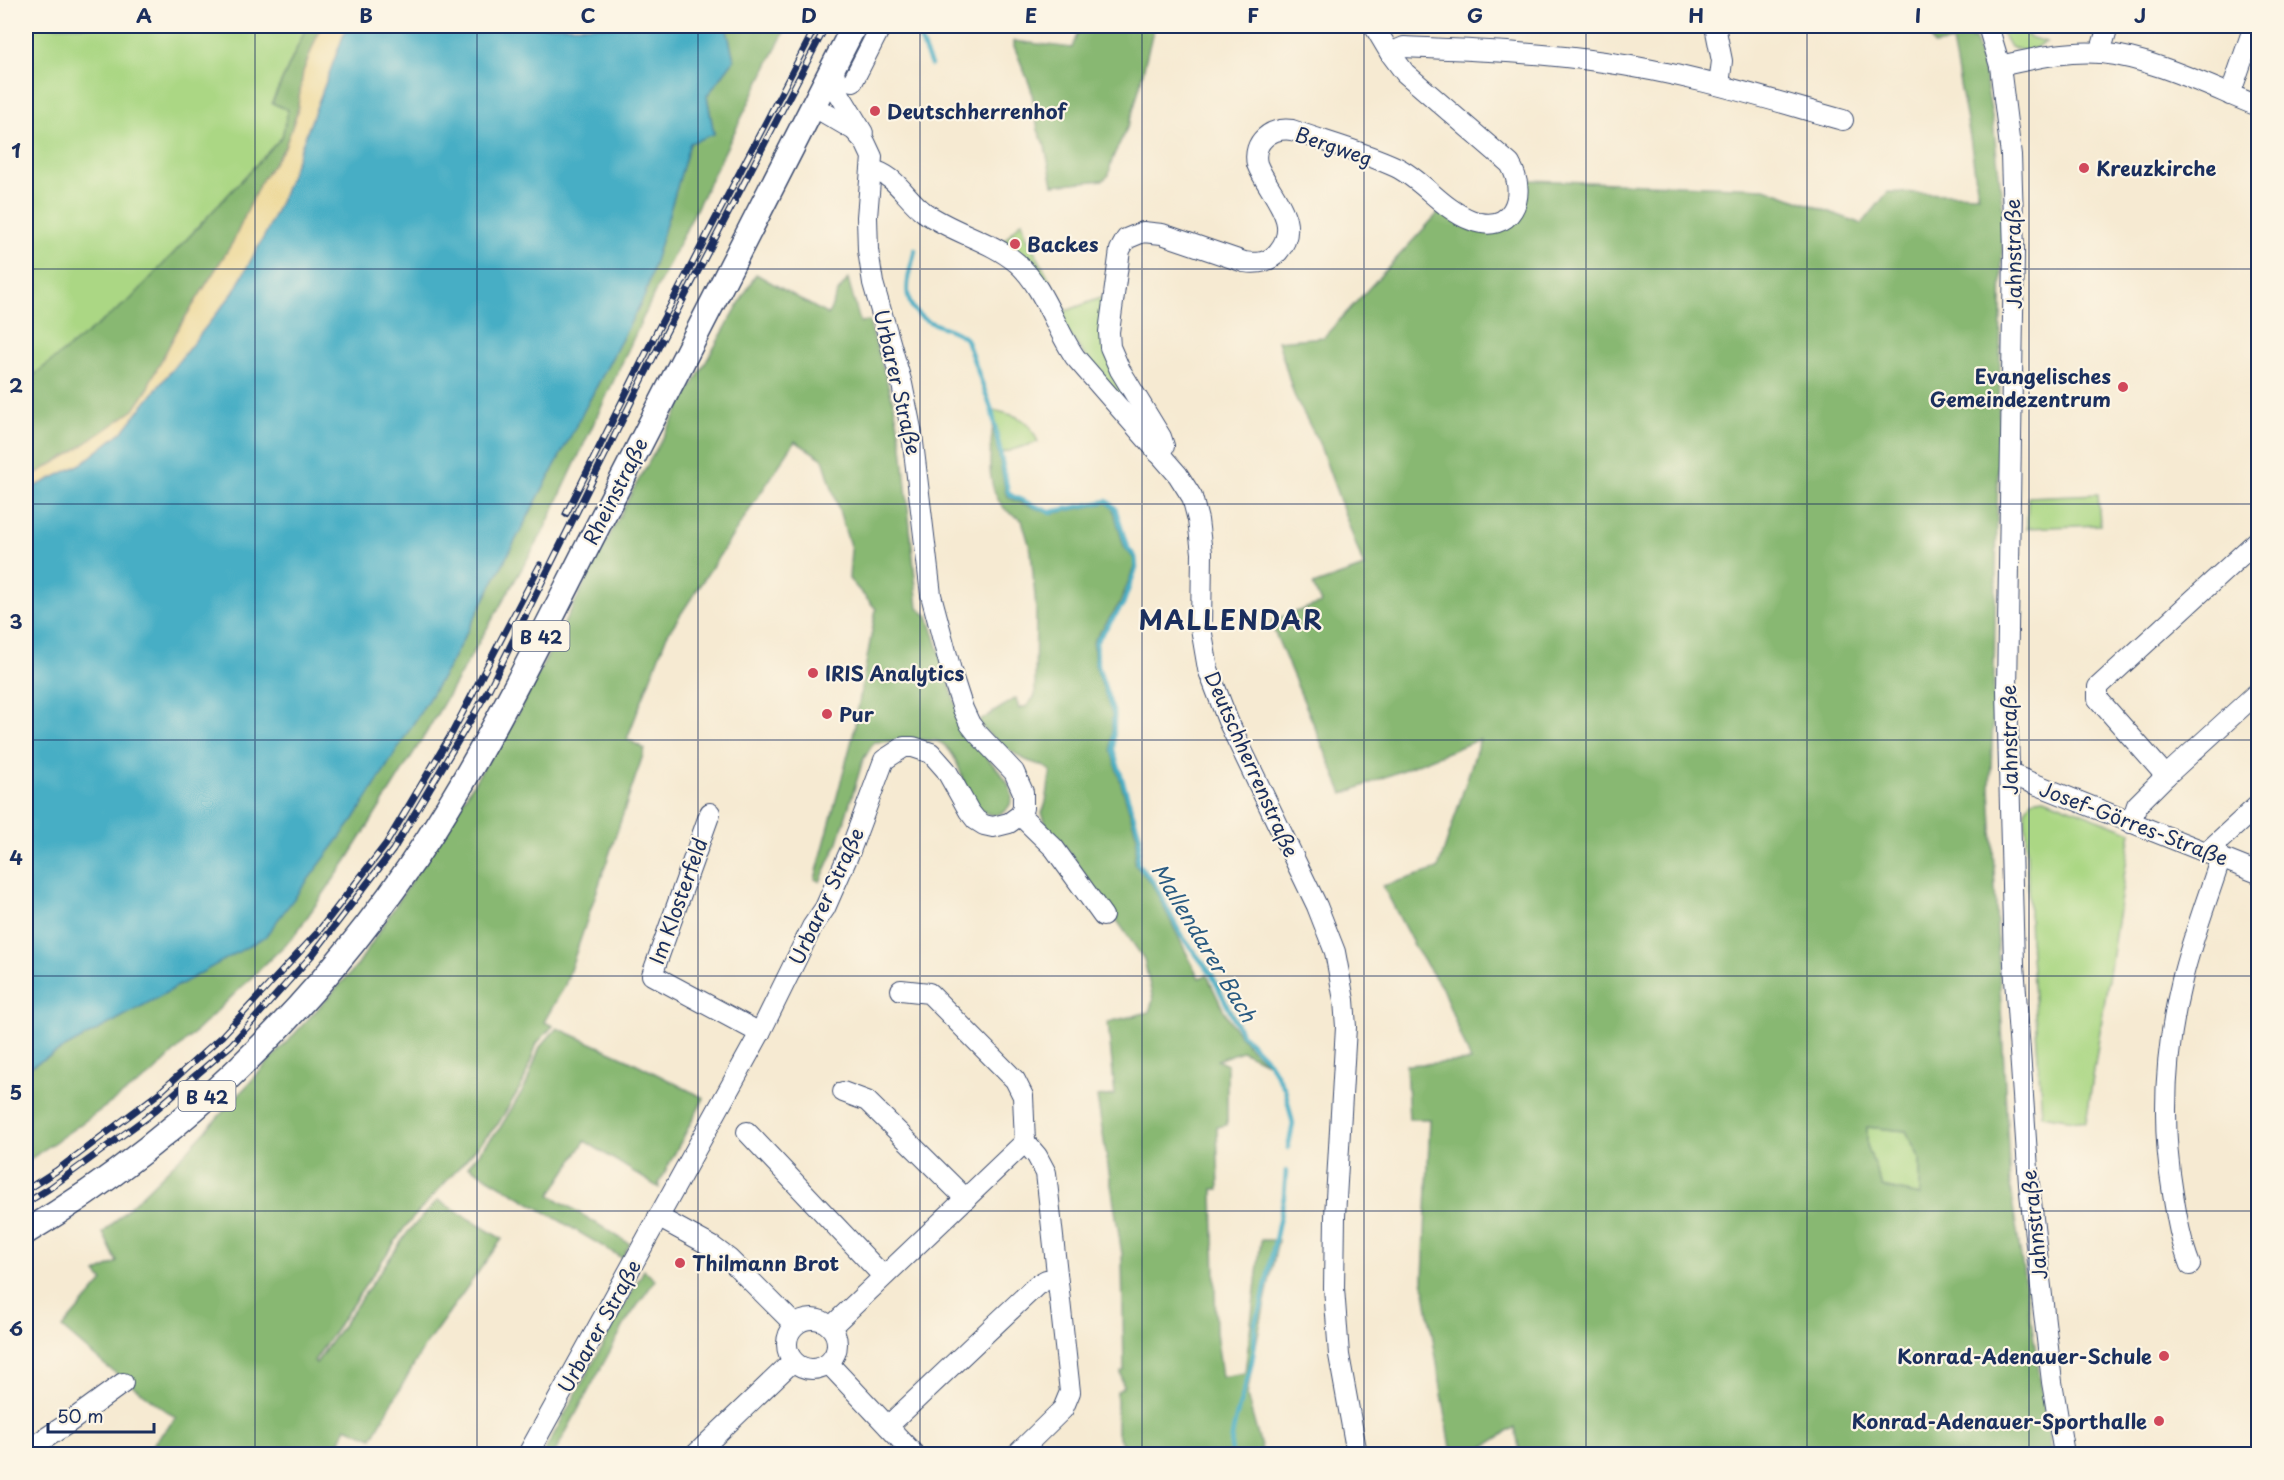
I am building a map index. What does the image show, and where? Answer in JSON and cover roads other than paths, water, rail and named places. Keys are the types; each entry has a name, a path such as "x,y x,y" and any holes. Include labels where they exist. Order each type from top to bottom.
{"main road":[{"name":"Rheinstraße","path":"26,1232 137,1154 212,1091 275,1031 354,943 422,849 490,734 851,31"}],"street":[{"path":"853,81 881,26"},
{"name":"Bergweg","path":"1158,453 1164,446 1161,437 1114,359 1110,346 1109,332 1120,250 1126,239 1143,232 1162,234 1244,262 1258,264 1276,255 1283,246 1288,226 1286,215 1257,164 1255,156 1260,141 1266,135 1282,129 1292,130 1396,167 1459,214 1478,222 1487,224 1503,219 1514,208 1519,192 1515,173 1510,164 1405,73 1374,26"},
{"path":"1716,26 1722,62 1719,85"},
{"name":"Jahnstraße","path":"1988,26 2000,66 2011,155 2014,251 2007,690 2014,964 2024,1129 2033,1228 2052,1382 2064,1455"},
{"path":"2100,53 2108,26"},
{"path":"2230,95 2254,26"},
{"path":"851,31 870,48"},
{"path":"1390,53 1404,46 1540,54 1605,62 1719,85 1843,120"},
{"path":"2000,66 2066,54 2100,53 2142,61 2259,106"},
{"name":"Urbarer Straße","path":"528,1455 760,1033 812,927 829,899 854,843 881,767 889,755 904,747 931,753 946,770 969,811 976,820 984,825 1009,823 1020,814 1024,801 1020,784 1005,761 970,724 963,709 931,595 912,434 902,384 873,284 868,250 867,217 872,157 863,132 840,95 833,68"},
{"path":"813,106 847,125 865,142"},
{"name":"Deutschherrenstraße","path":"872,170 885,172 924,212 945,225 998,249 1018,264 1036,286 1075,357 1178,475 1192,497 1198,520 1202,553 1201,628 1208,669 1228,721 1283,840 1317,906 1335,952 1340,976 1346,1028 1335,1216 1334,1288 1339,1355 1357,1455"},
{"path":"2166,776 2097,699 2098,687 2259,540"},
{"path":"2131,823 2137,805 2259,692"},
{"name":"Josef-Görres-Straße","path":"2010,774 2259,873"},
{"path":"2190,1265 2182,1245 2166,1140 2167,1061 2182,979 2214,854 2259,805"},
{"name":"Im Klosterfeld","path":"710,813 652,975 760,1033"},
{"path":"1020,814 1054,848 1103,916"},
{"path":"901,990 929,993 1015,1080 1023,1096 1025,1142 1037,1156 1046,1173 1070,1392 1063,1409 1017,1455"},
{"path":"843,1092 867,1101 966,1199"},
{"path":"747,1132 883,1276"},
{"path":"831,1327 1025,1142"},
{"path":"658,1217 713,1247 729,1259 795,1325"},
{"path":"888,1426 1037,1286 1046,1280 1057,1279"},
{"path":"809,1319 825,1322 831,1327 836,1334 837,1350 829,1364 822,1368 806,1369 793,1362 787,1347 787,1339 795,1325 809,1319"},
{"path":"700,1453 793,1362"},
{"path":"829,1364 914,1455"},
{"path":"26,1451 123,1383"}],"water":[{"path":"347,26 726,26 734,60 707,96 714,134 690,143 645,295 449,666 354,819 265,937 26,1069 26,491 81,464 124,430 233,293 267,231 284,193"}],"waterway":[{"name":"Mallendarer Bach","path":"912,26 918,34 931,65"},
{"name":"Mallendarer Bach","path":"915,250 908,282 909,301 921,317 954,331 966,339 992,411 1008,492 1012,496 1050,512 1107,501 1115,508 1127,547 1135,557 1136,568 1123,604 1096,642 1097,664 1114,715 1113,750 1140,837 1137,863 1154,883 1181,935 1212,975 1241,1033 1269,1062 1285,1089 1293,1124 1288,1148"},
{"name":"Mallendarer Bach","path":"1231,1454 1234,1428 1252,1362 1255,1323 1261,1308 1284,1197 1286,1171"}],"railway":[{"path":"566,514 654,337 816,26"},
{"path":"26,1203 146,1118 231,1045 313,954 393,850 489,689 661,342 826,26"},
{"path":"26,1190 56,1171 159,1093 222,1036 318,932 386,844 452,733 540,565"}],"place":[{"name":"Deutschherrenhof","path":"875,111"},
{"name":"Kreuzkirche","path":"2084,168"},
{"name":"Backes","path":"1015,244"},
{"name":"Evangelisches Gemeindezentrum","path":"2123,387"},
{"name":"IRIS Analytics","path":"813,673"},
{"name":"Pur","path":"827,714"},
{"name":"Thilmann Brot","path":"680,1263"},
{"name":"Konrad-Adenauer-Schule","path":"2164,1356"},
{"name":"Konrad-Adenauer-Sporthalle","path":"2159,1421"}],"district":[{"name":"MALLENDAR","path":"1231,619"}]}
